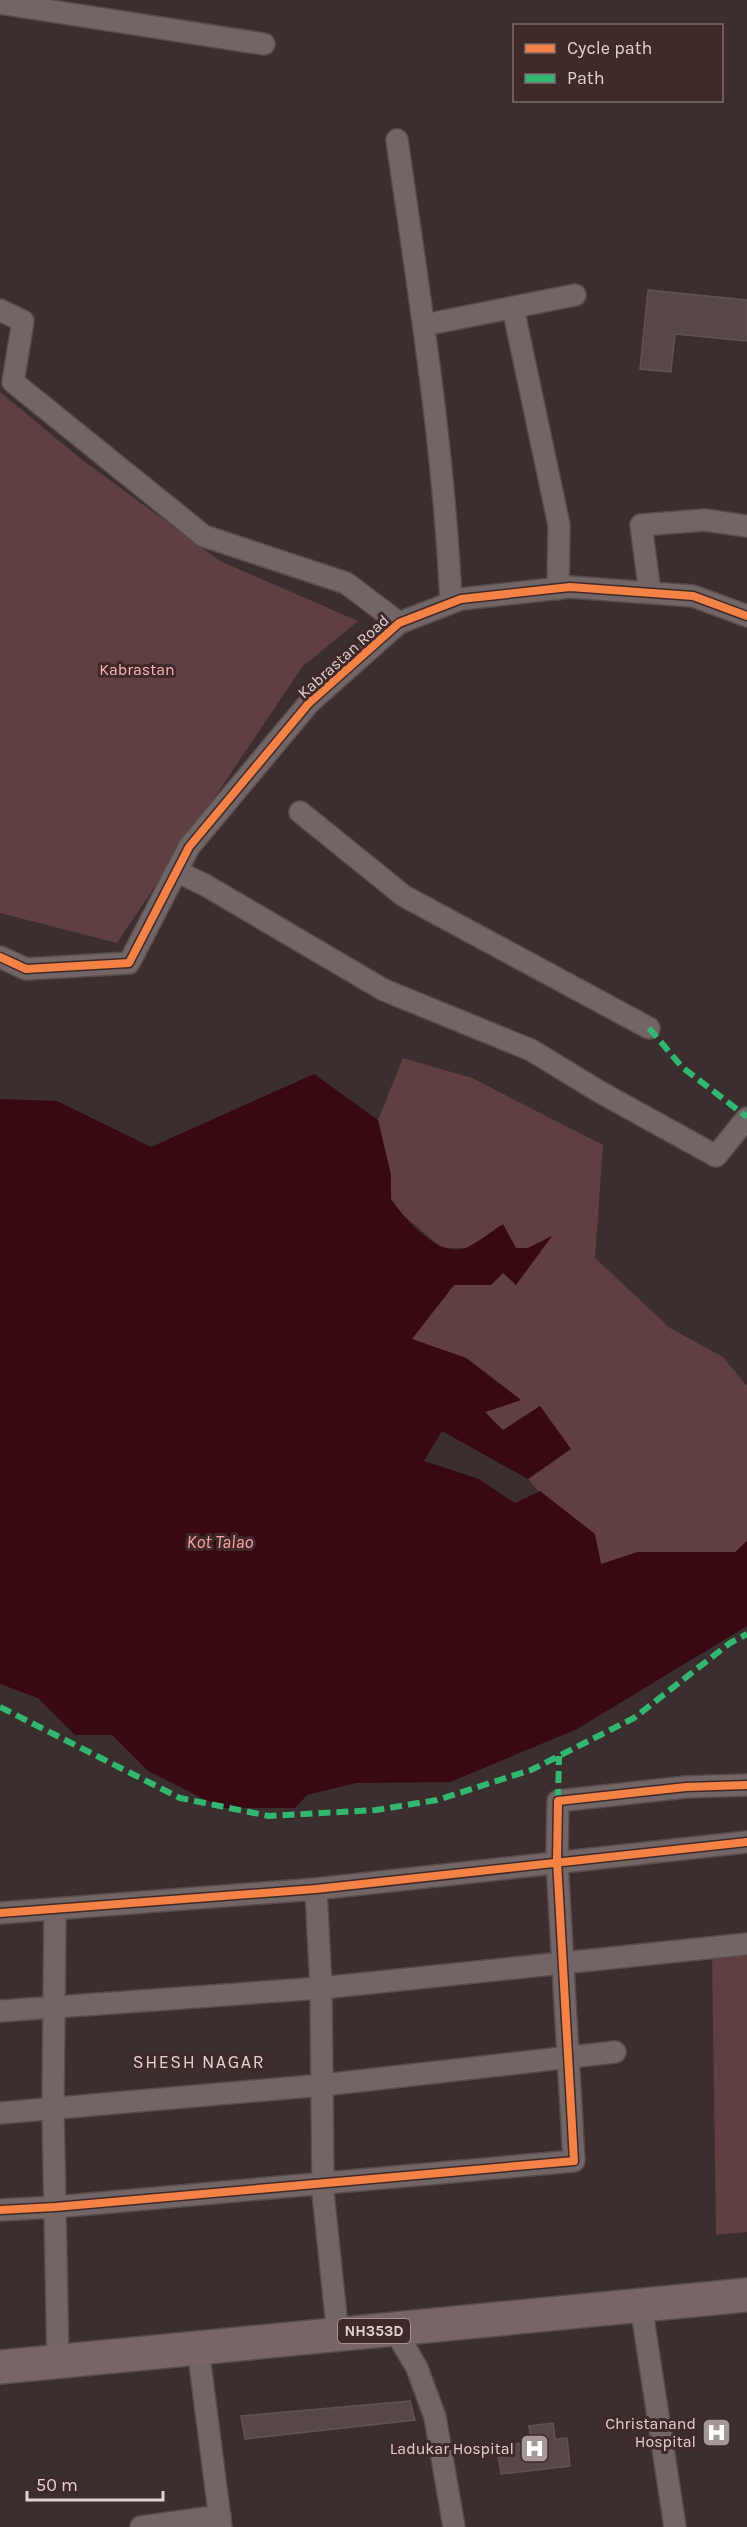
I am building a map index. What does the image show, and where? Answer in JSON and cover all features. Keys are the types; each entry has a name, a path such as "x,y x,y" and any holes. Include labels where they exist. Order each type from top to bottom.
{"highway":[{"name":"NH353D","path":"0,2367 747,2295"}],"street":[{"path":"0,3 63,6 264,44"},
{"path":"397,140 441,457 451,603"},
{"path":"424,325 575,296"},
{"path":"513,308 559,525 558,589"},
{"path":"0,310 24,321 13,382 204,536 346,583 399,623"},
{"path":"650,593 641,525 705,520 747,526"},
{"name":"Kabrastan Road","path":"0,957 26,969 129,963 189,847 309,703 399,623 461,598 558,589 693,596 747,616"},
{"path":"300,812 404,896 649,1028"},
{"path":"176,871 205,885 384,990 531,1050 600,1092 716,1156 747,1118"},
{"path":"0,2210 574,2162 565,1962 557,1862 558,1801 686,1787 747,1785"},
{"path":"0,1913 316,1889 747,1842"},
{"path":"316,1889 321,1988 323,2184 339,2335"},
{"path":"55,1909 56,2006 53,2109 58,2362"},
{"path":"0,2011 321,1988 747,1944"},
{"path":"0,2113 323,2085 615,2052"},
{"path":"641,2305 675,2527"},
{"path":"394,2329 417,2368 435,2417 454,2527"},
{"path":"141,2527 220,2522 198,2348"}],"green space":[{"name":"Kabrastan","path":"0,392 81,459 220,561 358,621 302,667 117,943 0,913"},
{"path":"403,1058 472,1078 603,1145 595,1258 670,1328 723,1357 747,1386 747,1541 736,1552 638,1552 601,1564 528,1479 570,1449 540,1406 503,1431 485,1412 521,1400 466,1358 411,1339 454,1285 466,1248 442,1248 403,1215 391,1199 391,1175 378,1120"},
{"path":"747,1950 747,2232 716,2235 712,1952"}],"water":[{"name":"Kot Talao","path":"314,1074 378,1120 391,1175 391,1199 424,1236 446,1248 457,1250 472,1245 503,1224 516,1248 528,1248 552,1236 516,1285 503,1273 491,1285 454,1285 412,1339 466,1358 521,1400 485,1412 503,1430 540,1406 571,1449 528,1479 442,1431 424,1461 479,1479 515,1503 540,1491 595,1534 601,1564 638,1552 735,1552 747,1541 747,1626 577,1729 450,1782 356,1783 307,1795 295,1808 222,1808 148,1771 112,1735 75,1735 38,1698 0,1684 0,1099 57,1101 151,1147"}],"building":[{"path":"648,290 747,300 747,341 675,334 671,372 640,369"},
{"path":"410,2401 415,2420 245,2439 241,2416"},
{"path":"553,2423 555,2439 567,2438 570,2466 501,2474 497,2446 531,2442 529,2426"}],"marked path":[{"path":"649,1028 682,1067 747,1117"},
{"path":"0,1707 180,1798 269,1816 376,1810 437,1800 531,1770 634,1718 730,1643 747,1634"},
{"path":"558,1801 559,1756"}],"cycle path":[{"path":"0,957 26,969 129,963 189,847 309,703 399,623 461,599 570,587 693,596 747,616"},
{"path":"0,2210 574,2161 557,1861 558,1801 686,1787 747,1785"},
{"path":"0,1913 316,1889 747,1842"}],"place":[{"name":"Christanand Hospital","path":"717,2432"},
{"name":"Ladukar Hospital","path":"535,2448"}],"district":[{"name":"SHESH NAGAR","path":"199,2062"}]}
